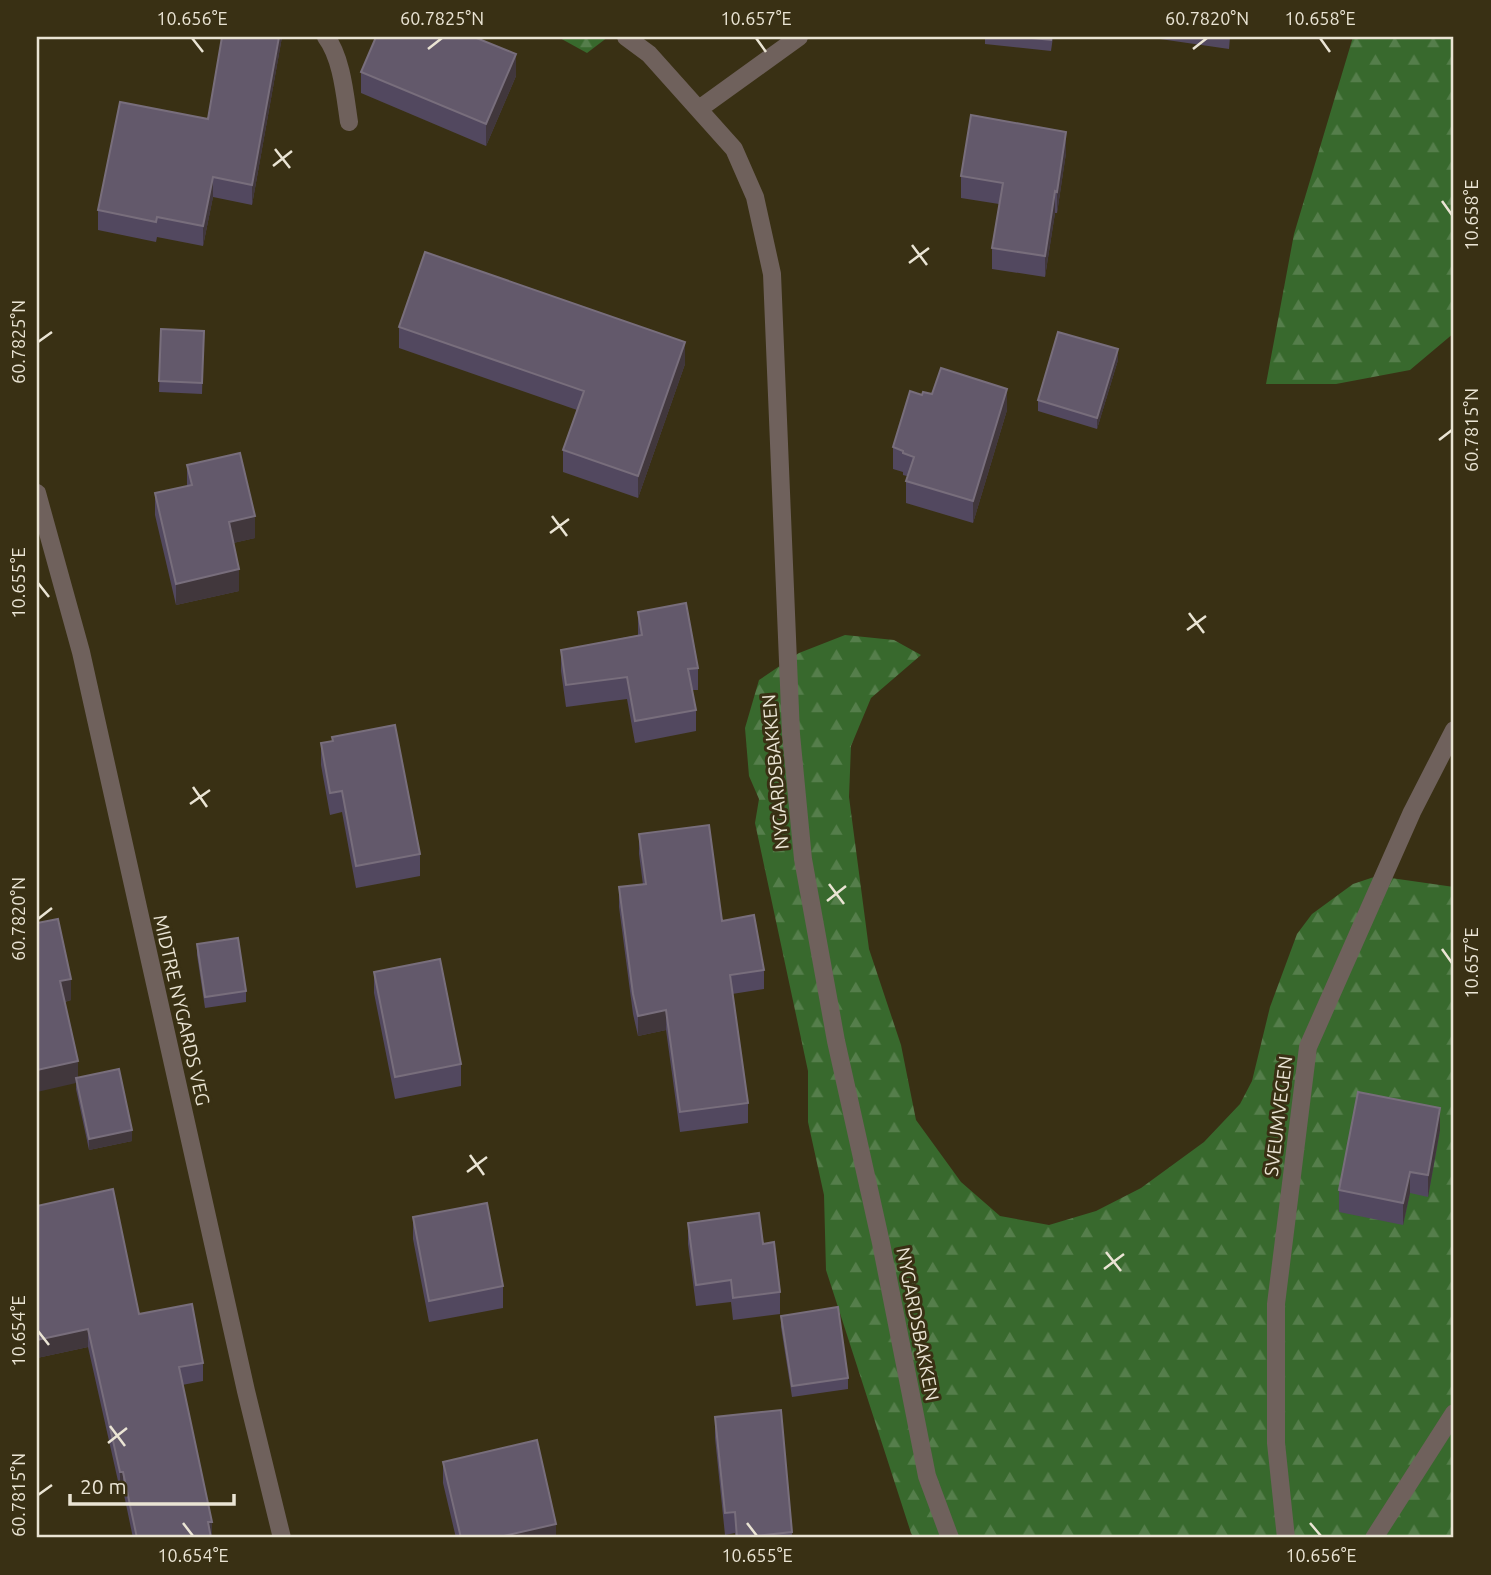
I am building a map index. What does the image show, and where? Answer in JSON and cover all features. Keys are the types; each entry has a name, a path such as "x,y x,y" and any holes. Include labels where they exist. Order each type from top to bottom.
{"street":[{"path":"326,37 333,46 349,122"},
{"name":"NYGARDSBAKKEN","path":"626,37 649,54 734,149 755,197 772,274 790,734 803,859 836,1041 881,1243 927,1476 950,1538"},
{"path":"699,109 799,37"},
{"name":"MIDTRE NYGARDS VEG","path":"37,493 81,652 246,1391 282,1538"},
{"name":"SVEUMVEGEN","path":"1286,1538 1276,1443 1276,1304 1308,1047 1412,812 1454,730"},
{"path":"1374,1538 1454,1413"}],"green space":[{"path":"558,37 608,37 587,53"},
{"path":"1353,37 1454,37 1454,333 1410,370 1336,384 1266,384 1294,234"},
{"path":"845,635 894,640 921,655 871,698 851,746 849,797 869,949 901,1045 916,1120 961,1182 1000,1216 1049,1225 1096,1211 1141,1188 1204,1142 1240,1104 1252,1081 1270,1007 1297,934 1312,914 1353,884 1377,876 1454,887 1454,1538 914,1538 826,1270 824,1195 808,1122 808,1071 755,823 759,799 749,776 745,728 759,680 799,653"}],"building":[{"path":"222,37 279,37 252,185 213,177 203,226 157,217 156,222 98,210 120,102 208,119"},
{"path":"376,37 474,37 516,54 486,124 361,72"},
{"path":"1022,37 1051,37 1051,40"},
{"path":"971,115 1066,132 1045,256 992,248 1003,183 961,176"},
{"path":"425,252 685,342 638,476 563,450 584,391 399,327"},
{"path":"161,329 204,331 202,383 159,381"},
{"path":"1058,332 1118,349 1097,418 1038,400"},
{"path":"941,368 1007,389 973,501 906,481 914,457 893,447 910,391 922,395 923,392 932,394"},
{"path":"240,453 255,516 229,522 239,569 176,584 155,493 192,485 187,465"},
{"path":"686,603 698,668 688,669 696,710 635,721 627,677 566,685 561,650 642,635 638,612"},
{"path":"395,725 420,854 356,866 342,791 330,793 321,743 333,741 332,737"},
{"path":"709,825 722,921 754,915 764,970 730,975 748,1103 680,1112 666,1010 638,1016 619,887 646,884 639,834"},
{"path":"58,919 71,979 60,981 78,1061 37,1070 37,923"},
{"path":"238,938 246,991 205,997 197,944"},
{"path":"440,959 461,1064 395,1077 374,972"},
{"path":"119,1069 132,1130 89,1139 76,1078"},
{"path":"1358,1092 1440,1108 1428,1175 1410,1172 1403,1203 1339,1190"},
{"path":"113,1189 139,1314 192,1304 203,1363 179,1367 212,1522 208,1522 211,1538 137,1538 88,1329 37,1340 37,1206"},
{"path":"487,1203 503,1286 429,1301 413,1217"},
{"path":"759,1213 763,1244 774,1242 780,1292 733,1298 731,1280 696,1285 688,1223"},
{"path":"838,1307 848,1378 792,1386 781,1316"},
{"path":"781,1410 792,1532 737,1538 735,1512 725,1513 715,1417"},
{"path":"537,1440 556,1524 495,1538 461,1538 443,1462"}]}
